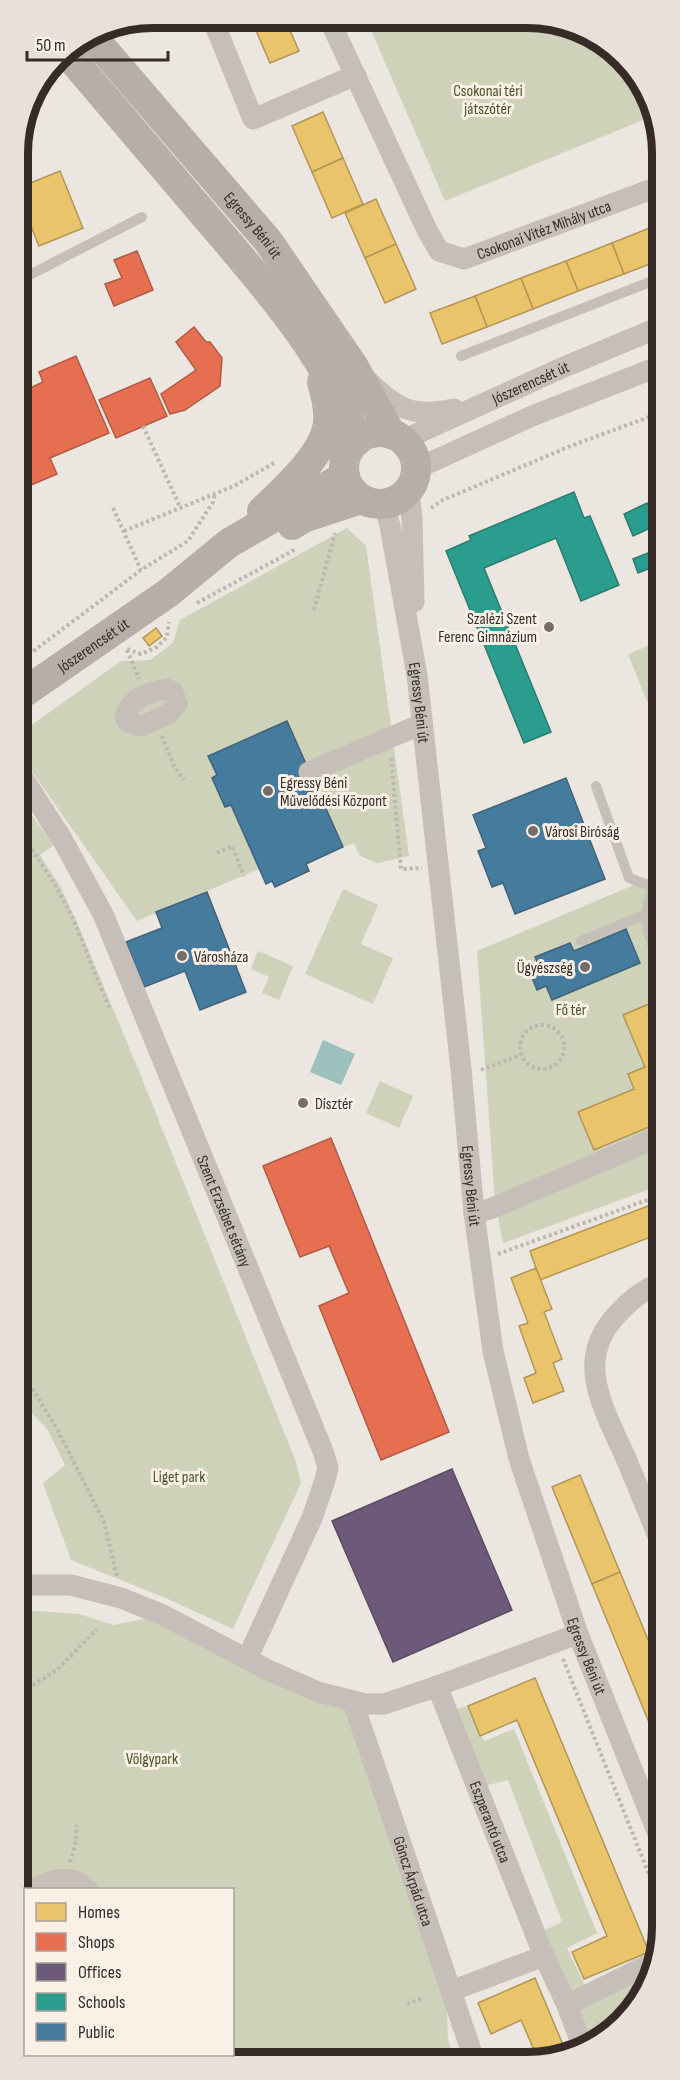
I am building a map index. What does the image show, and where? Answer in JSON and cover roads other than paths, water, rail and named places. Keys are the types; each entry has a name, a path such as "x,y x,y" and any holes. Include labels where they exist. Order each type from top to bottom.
{"street":[{"path":"216,28 253,119 356,75"},
{"name":"Csokonai Vitéz Mihály utca","path":"333,28 427,230 439,251 464,259 652,189"},
{"name":"Egressy Béni út","path":"97,42 268,241 354,367 397,437"},
{"name":"Egressy Béni út","path":"71,59 247,265 313,350 349,417 357,441"},
{"name":"Jószerencsét út","path":"397,437 652,330"},
{"path":"229,543 291,483 322,442 328,423 326,397 313,350"},
{"path":"354,367 383,396 405,410 431,414 483,402"},
{"name":"Jószerencsét út","path":"29,690 177,605 303,518 383,488 532,416 652,369"},
{"path":"383,488 415,458 410,448 397,437 379,432 367,435 351,446 345,461 383,488 412,519 417,675"},
{"name":"Egressy Béni út","path":"383,488 417,675 485,1307 519,1459 578,1634 651,1816"},
{"name":"Jószerencsét út","path":"177,605 229,543 383,488"},
{"path":"167,689 173,692 177,704 173,710 156,721 142,726 128,722 125,717 132,703 145,694 167,689"},
{"path":"309,772 422,724"},
{"name":"Szent Erzsébet sétány","path":"29,787 56,828 103,914 319,1440 328,1468 312,1518 247,1659"},
{"path":"474,1213 490,1209 651,1140"},
{"path":"651,1287 627,1302 608,1325 594,1356 594,1373 603,1407 651,1521"},
{"path":"28,1585 71,1585 121,1598 163,1615 247,1659 318,1692 353,1702 375,1705 437,1686 578,1634"},
{"name":"Eszperantó utca","path":"437,1686 544,1956 567,2005 580,2040"},
{"name":"Göncz Árpád utca","path":"353,1702 471,2052"},
{"path":"36,1888 50,1881 65,1878 78,1881 86,1888"},
{"path":"451,1991 544,1956"},
{"path":"567,2005 645,1967"}],"lane":[{"path":"29,275 142,217"},
{"path":"461,356 652,281"},
{"path":"596,786 628,878 652,885"},
{"path":"581,940 651,912"}],"water":[{"path":"323,1040 355,1054 341,1085 310,1072"}],"place":[{"name":"Szalézi Szent Ferenc Gimnázium","path":"549,627"},
{"name":"Egressy Béni Művelődési Központ","path":"268,791"},
{"name":"Városi Biróság","path":"533,831"},
{"name":"Városháza","path":"182,956"},
{"name":"Ügyészség","path":"585,967"},
{"name":"Dísztér","path":"303,1103"}],"park label":[{"name":"Csokonai téri játszótér","path":"488,99"},
{"name":"Fő tér","path":"571,1009"},
{"name":"Liget park","path":"179,1476"},
{"name":"Völgypark","path":"152,1758"}]}
